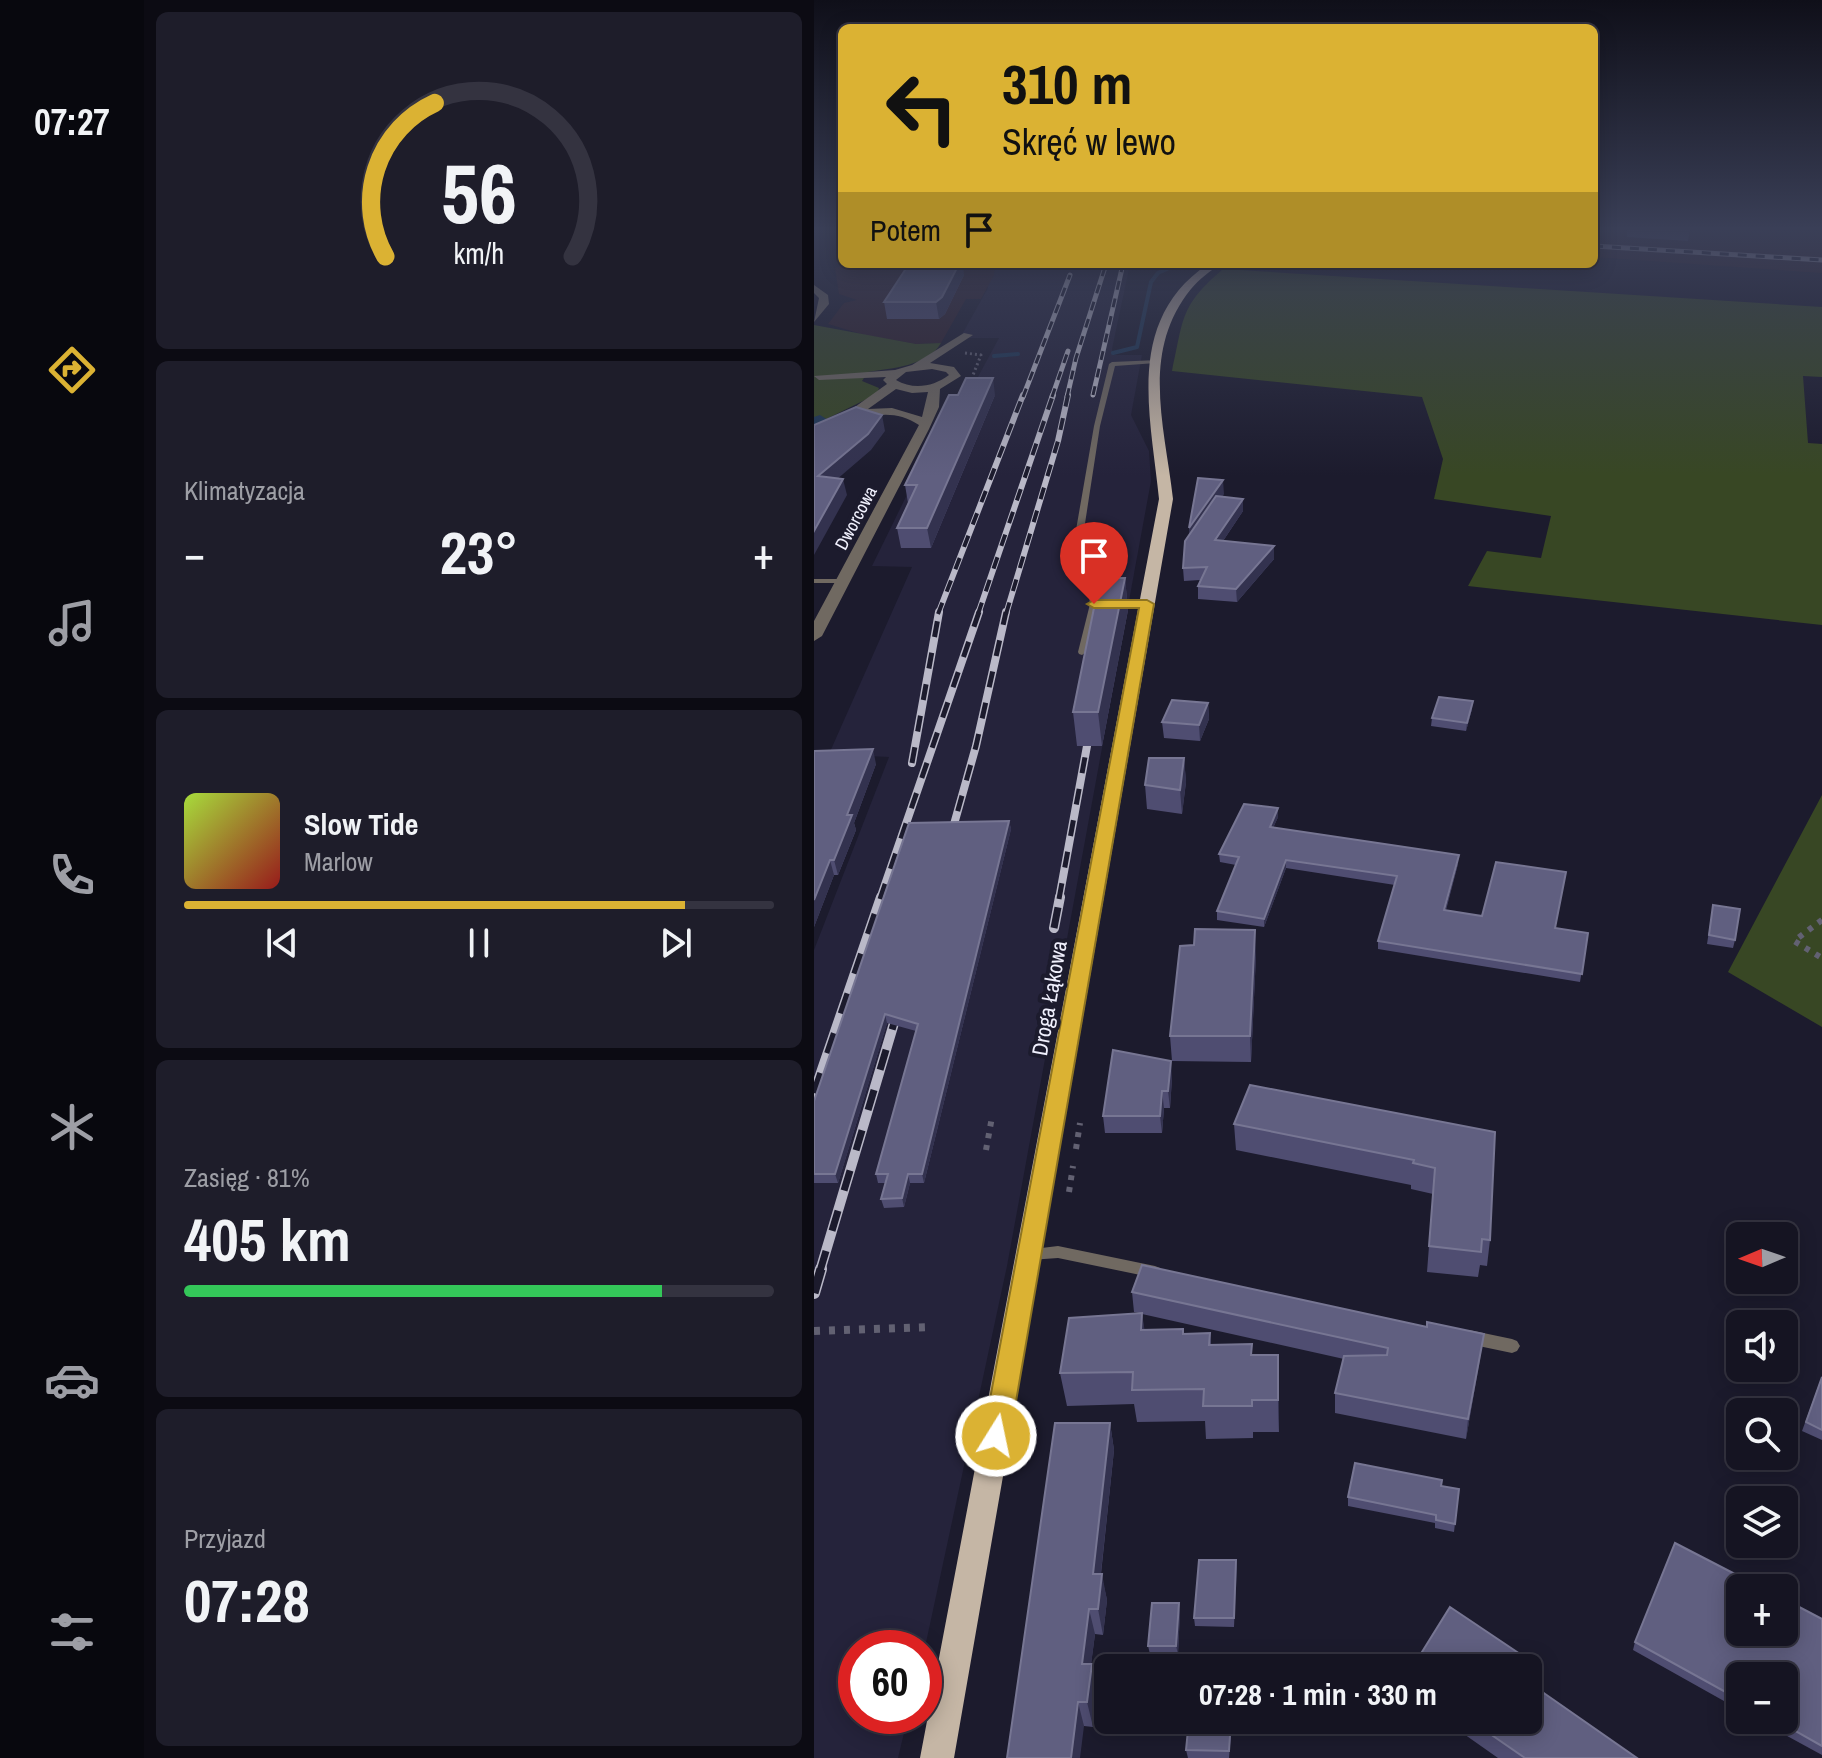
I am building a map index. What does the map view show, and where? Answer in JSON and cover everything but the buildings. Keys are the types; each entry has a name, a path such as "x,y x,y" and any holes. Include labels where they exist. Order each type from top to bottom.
{"main road":[{"name":"Droga Łąkowa","path":"937,1758 1166,499 1152,380 1173,312"}],"street":[{"path":"849,417 893,380 968,335 946,368 915,367"},
{"name":"Dworcowa","path":"814,636 933,407 934,387 955,376 946,368"},
{"path":"816,377 893,380 910,389 926,420"},
{"path":"814,432 863,413 910,389 934,387"},
{"path":"863,413 897,412 926,420"}],"lane":[{"path":"1082,652 1094,604 1087,551 1080,530 1097,426 1112,364 1156,361"},
{"path":"814,581 843,581"},
{"path":"1094,604 1147,604"},
{"path":"1029,1254 1058,1252 1170,1275"},
{"path":"1451,1333 1512,1346"}],"path":[{"path":"981,355 985,345"},
{"path":"1822,920 1794,941 1822,958"},
{"path":"986,1150 992,1117"},
{"path":"1076,1149 1080,1123"},
{"path":"1069,1192 1073,1166"},
{"path":"814,1331 930,1327"}],"shaded area":[{"path":"837,312 959,312 941,343 916,344 865,335 828,324"},
{"path":"975,312 1120,312 1112,349 1114,355 1142,355 1131,415 1149,451 1151,481 1007,1266 929,1630 838,1630 838,1734 904,1734 898,1758 814,1758 814,950 889,757 829,754 912,567 872,566 948,411 960,410 999,338 960,338"}],"green space":[{"path":"1822,312 1822,377 1803,376 1808,443 1822,444 1822,625 1468,586 1487,551 1541,558 1551,516 1434,499 1443,459 1422,397 1172,371 1186,314"},
{"path":"814,325 916,344 941,343 919,361 868,372 862,381 879,388 877,394 814,425"},
{"path":"1822,795 1822,1027 1728,972"}],"waterway":[{"path":"1113,353 1137,347 1145,312"},
{"path":"994,356 1018,354"},
{"path":"814,422 820,420"}],"railway":[{"path":"1023,397 1056,312"},
{"path":"1067,397 1091,312"},
{"path":"1093,395 1112,312"},
{"path":"1052,397 1068,351"},
{"path":"938,614 1023,395"},
{"path":"978,614 1053,395"},
{"path":"1006,614 1058,441 1068,395"},
{"path":"912,763 939,612"},
{"path":"880,899 979,612"},
{"path":"949,842 976,746 1006,612"},
{"path":"1059,899 1087,746"},
{"path":"814,1093 881,897"},
{"path":"1054,928 1060,897"},
{"path":"820,1271 900,1003"},
{"path":"814,1293 821,1269"}],"route":[{"path":"996,1436 1147,604 1094,604"}]}
